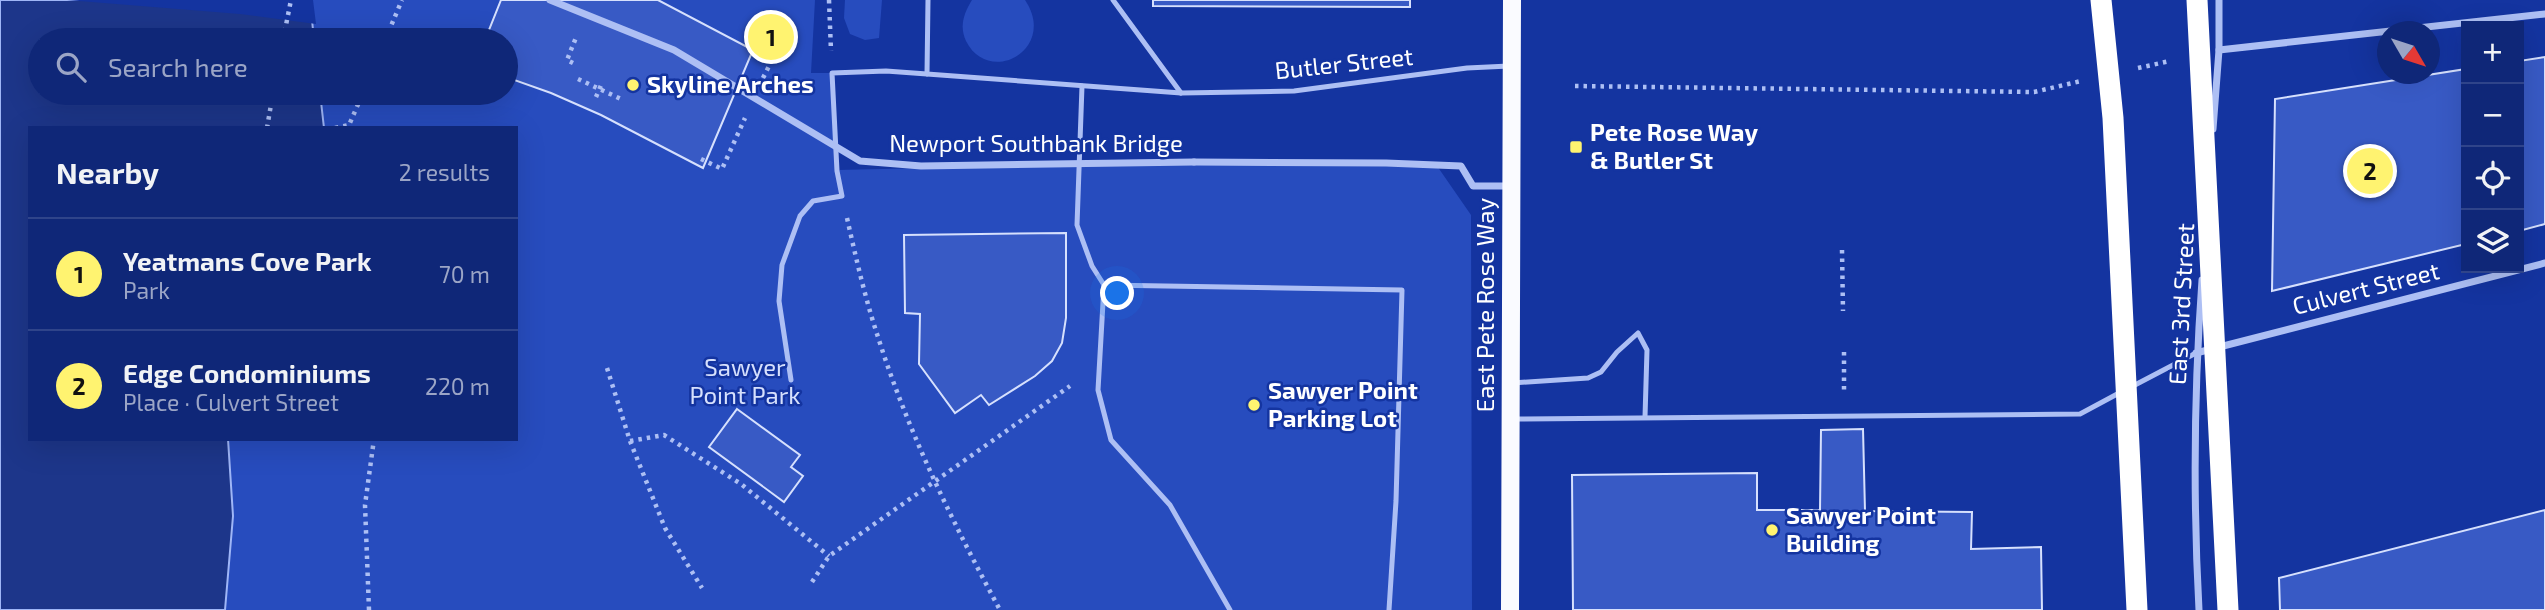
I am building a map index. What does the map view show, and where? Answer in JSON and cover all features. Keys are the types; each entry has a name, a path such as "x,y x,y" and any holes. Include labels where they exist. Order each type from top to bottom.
{"highway":[{"path":"2101,0 2113,118 2137,610"},
{"path":"2197,0 2228,610"}],"main road":[{"name":"East Pete Rose Way","path":"1510,610 1511,0"}],"street":[{"name":"Newport Southbank Bridge","path":"550,0 674,50 860,161 922,166 1194,162 1387,163 1461,166 1473,186 1510,186"},
{"name":"East 3rd Street","path":"2199,610 2196,541 2196,353 2219,50 2219,0"},
{"path":"2219,50 2545,14"},
{"name":"Culvert Street","path":"2196,353 2545,263"}],"lane":[{"path":"928,74 929,0"},
{"path":"1113,0 1181,93"},
{"name":"Butler Street","path":"832,73 886,71 1181,93 1294,91 1467,68 1511,66"},
{"path":"791,380 779,301 782,265 793,230 800,216 813,201 842,196 837,170 832,73"},
{"path":"1082,86 1077,226 1092,266 1104,285 1098,390 1111,440 1170,505 1230,610"},
{"path":"1104,285 1402,290 1396,501 1389,610"},
{"path":"1510,383 1588,378 1601,372 1638,332 1647,350 1645,417"},
{"path":"1510,420 2080,414 2196,353"}],"path":[{"path":"285,28 291,0"},
{"path":"390,28 402,0"},
{"path":"829,0 832,73"},
{"path":"573,63 567,60 586,15"},
{"path":"2126,71 2219,50"},
{"path":"578,79 601,86 621,99"},
{"path":"1575,86 2034,92 2086,80"},
{"path":"596,97 601,86"},
{"path":"267,126 271,105"},
{"path":"344,126 349,125 358,105"},
{"path":"701,159 722,169"},
{"path":"842,196 878,337 898,395 934,480 1000,610"},
{"path":"1842,250 1843,311"},
{"path":"1844,352 1844,397"},
{"path":"607,368 630,441 665,528 702,588"},
{"path":"812,582 829,556 1070,386"},
{"path":"630,441 664,435 741,484 829,556"},
{"path":"369,610 365,505 374,441"}],"green space":[{"name":"Sawyer Point Park","path":"310,0 815,0 811,73 832,73 837,170 1194,162 1435,163 1471,215 1472,610 225,610 233,516 228,441 518,441 518,126 324,126 321,105 518,105 518,28 313,28"},
{"path":"845,0 882,0 879,38 865,40 850,34 844,18"},
{"path":"972,0 1025,0 1033,18 1033,34 1027,47 1016,56 1003,61 990,61 976,54 966,41 963,30 965,15"}],"shaded area":[{"path":"0,0 310,0 313,28 28,28 28,105 321,105 324,126 28,126 28,441 228,441 233,516 225,610 0,610"}],"pier":[{"path":"67,0 313,0 316,24 240,14"}],"building":[{"name":"Skyline Arches","path":"501,0 658,0 753,50 703,168 601,115 518,81 518,28 490,28"},
{"path":"1153,0 1410,0 1410,7 1153,6"},
{"path":"2545,57 2545,224 2524,230 2524,84 2524,60"},
{"path":"2461,70 2461,245 2272,291 2275,99 2377,83 2440,84 2440,73"},
{"path":"1066,233 1066,318 1062,343 1052,361 1035,376 989,405 981,395 955,413 919,364 920,314 905,313 904,235"},
{"path":"737,409 800,455 791,467 803,476 784,502 709,447"},
{"name":"Sawyer Point Building","path":"1863,429 1865,511 1972,512 1971,549 2041,547 2042,610 1573,610 1572,475 1757,473 1757,510 1820,510 1821,430"},
{"path":"2545,510 2545,610 2280,610 2279,578"}],"place":[{"name":"Yeatmans Cove Park","path":"771,37"},
{"name":"Skyline Arches","path":"633,85"},
{"name":"Pete Rose Way & Butler St","path":"1576,147"},
{"name":"Edge Condominiums","path":"2370,171"},
{"name":"Sawyer Point Parking Lot","path":"1254,405"},
{"name":"Sawyer Point Building","path":"1772,530"}]}
